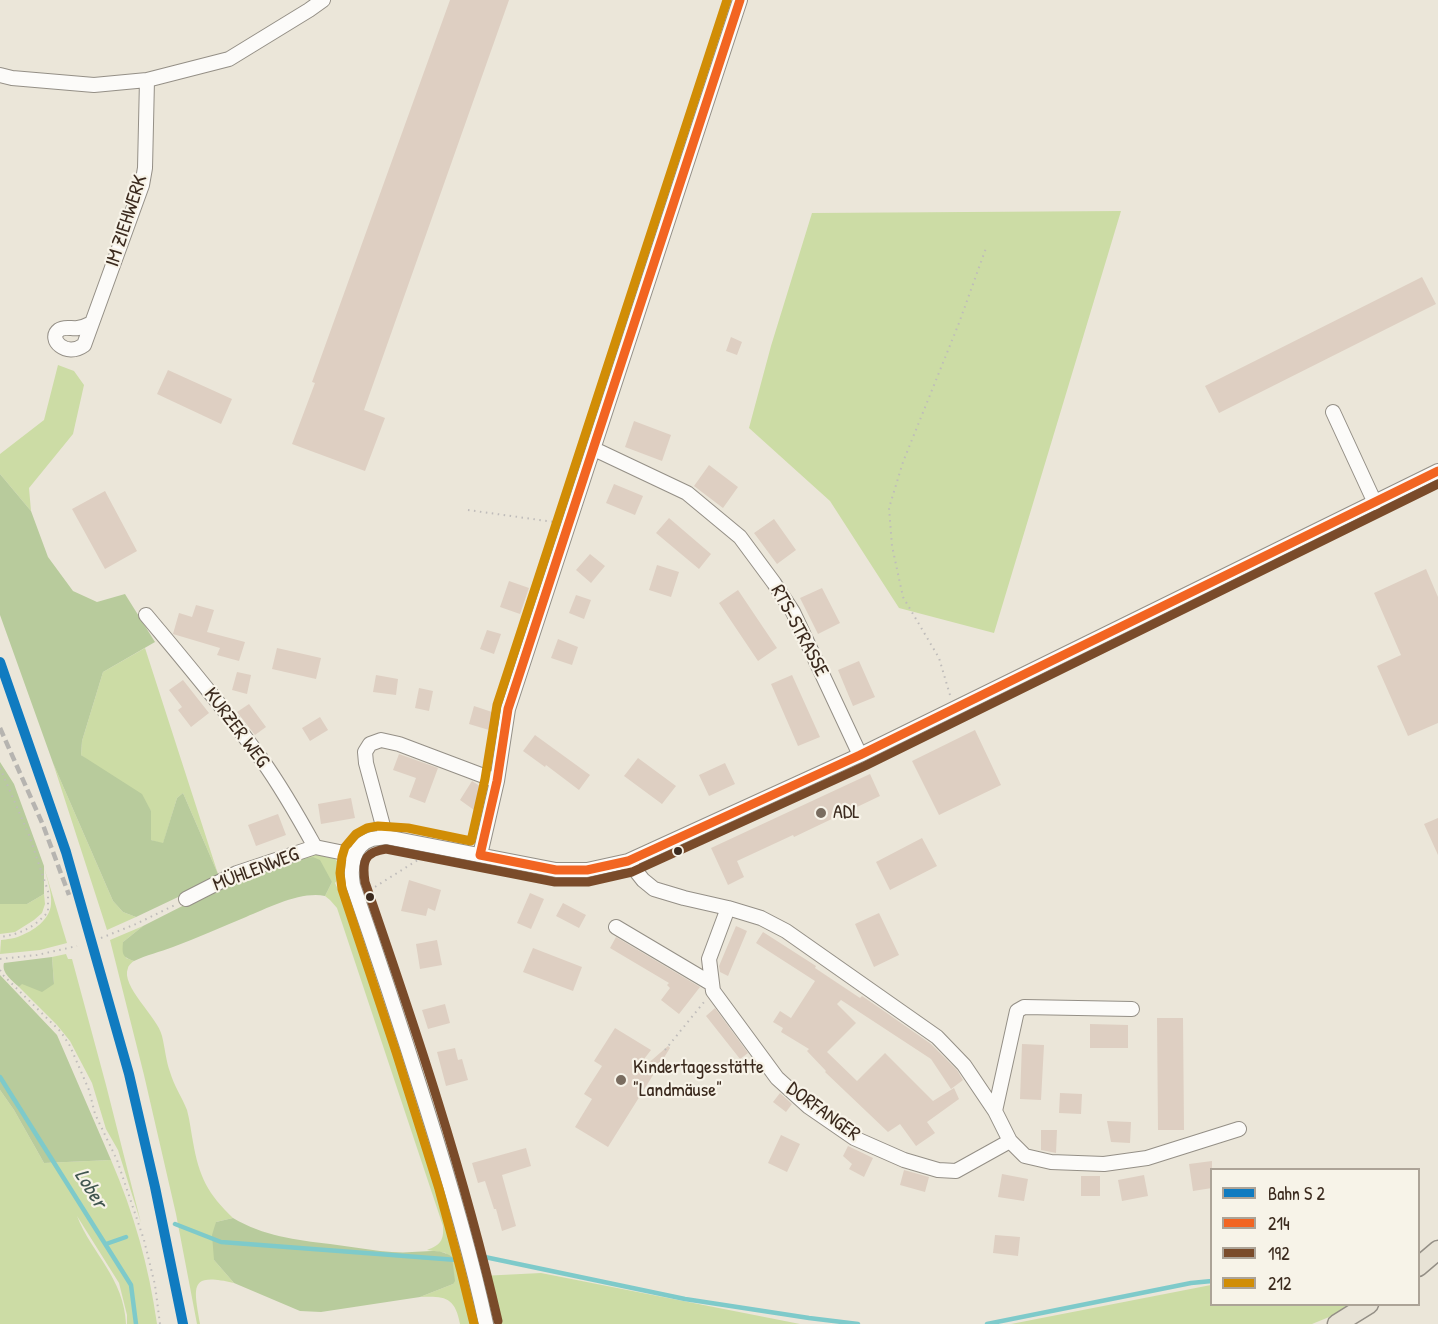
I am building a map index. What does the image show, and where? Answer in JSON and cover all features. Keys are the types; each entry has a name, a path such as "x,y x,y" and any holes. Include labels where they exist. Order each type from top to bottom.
{"main road":[{"path":"1420,1266 1438,1250"},
{"path":"1337,1324 1367,1306"}],"street":[{"path":"0,75 94,85 147,80 229,59 305,5 323,0"},
{"path":"480,855 497,781 508,709 740,0"},
{"name":"IM ZIEHWERK","path":"92,323 142,185 145,168 147,80"},
{"path":"1333,412 1375,503"},
{"name":"RTS-STRASSE","path":"594,448 687,493 740,537 793,612 860,755"},
{"path":"486,1324 455,1200 351,873 354,855 361,846 369,840 386,837 555,870 587,870 628,861 860,755 1438,471"},
{"name":"KURZER WEG","path":"146,615 224,709 263,761 315,847"},
{"path":"386,837 366,763 366,752 370,744 381,740 399,744 497,781"},
{"name":"MÜHLENWEG","path":"186,899 237,873 315,847 354,855"},
{"path":"628,861 643,880 654,889 761,918 786,931 938,1037 964,1065 995,1111 1010,1142 1025,1156 1051,1162 1104,1164 1146,1158 1239,1130"},
{"path":"712,987 709,959 728,908"},
{"name":"DORFANGER","path":"616,927 712,987 777,1078 809,1107 854,1138 904,1160 938,1170 956,1171 1010,1142"},
{"path":"995,1111 1017,1011 1024,1007 1132,1009"}],"path":[{"path":"954,709 939,658 903,597 892,546 889,508 903,462 987,248"},
{"path":"468,510 569,524"},
{"path":"0,768 29,834 48,891 48,912 37,923 18,934 0,937"},
{"path":"358,898 438,846"},
{"path":"100,939 186,899"},
{"path":"0,959 37,955 77,946"},
{"path":"0,970 61,1032 70,1046 89,1090 95,1114 117,1160 144,1240 155,1285 160,1324"},
{"path":"665,1050 712,987"}],"green space":[{"path":"1121,211 994,633 899,608 830,501 749,428 771,346 812,213"},
{"path":"58,365 74,371 84,385 73,434 29,488 31,511 0,474 0,454 44,420"},
{"path":"0,474 31,511 48,557 73,591 97,602 125,594 155,642 103,672 82,741 81,755 142,794 151,811 151,840 163,843 177,798 183,793 218,874 216,879 136,917 123,912 113,901 53,763 0,615"},
{"path":"145,648 218,874 183,793 177,798 163,844 151,840 151,811 81,755 82,741 103,672"},
{"path":"0,762 14,784 44,866 44,894 27,904 0,904"},
{"path":"53,763 113,901 123,912 136,917 107,930"},
{"path":"319,852 330,855 338,862 340,877 335,883 356,927 447,1210 471,1324 460,1324 455,1308 448,1300 420,1297 453,1284 446,1253 427,1250 440,1242 443,1226 337,908 325,896 332,882 302,859 251,875"},
{"path":"313,857 320,860 332,882 325,896 306,896 285,901 182,944 134,961 124,954 123,942 143,926 208,893 251,875"},
{"path":"44,867 67,943 40,950 0,954 1,940 15,938 30,931 48,915 51,899"},
{"path":"44,894 45,904 42,913 15,932 0,934 0,904 27,904"},
{"path":"143,926 123,942 126,958 134,961 128,968 129,984 159,1028 167,1063 187,1110 195,1154 206,1184 217,1201 233,1218 216,1222 214,1260 234,1283 219,1280 201,1281 196,1292 200,1324 197,1324 176,1214 110,940"},
{"path":"66,954 68,959 72,959 141,1223 118,1150 106,1129 92,1083 70,1041 19,987 22,983 54,984 52,957"},
{"path":"52,957 54,984 42,992 22,984 19,987 4,970 4,963"},
{"path":"0,975 57,1035 111,1160 44,1163 0,1090"},
{"path":"0,1090 44,1163 111,1160 140,1241 157,1324 127,1324 119,1283 77,1216 120,1293 126,1324 0,1324"},
{"path":"233,1218 256,1229 292,1239 380,1251 443,1252 452,1257 455,1281 453,1284 420,1297 321,1312 300,1311 234,1283 214,1260 212,1235 216,1222"},
{"path":"541,1273 800,1324 495,1324 481,1276"},
{"path":"1210,1285 1210,1306 1349,1306 1312,1324 1011,1324"}],"building":[{"path":"450,0 509,0 364,410 385,418 365,471 292,444 315,383 312,382"},
{"path":"1422,277 1436,304 1219,413 1205,386"},
{"path":"731,337 742,342 737,355 726,351"},
{"path":"168,370 232,399 221,424 157,394"},
{"path":"634,421 671,435 662,461 625,447"},
{"path":"709,465 738,487 723,508 694,486"},
{"path":"614,484 643,496 635,515 606,503"},
{"path":"105,491 137,551 105,569 72,509"},
{"path":"669,518 711,554 699,569 656,533"},
{"path":"774,519 796,550 777,564 754,533"},
{"path":"590,554 605,566 591,583 576,570"},
{"path":"657,565 679,572 671,597 649,590"},
{"path":"1426,569 1438,597 1438,723 1408,736 1377,666 1401,655 1374,593"},
{"path":"509,581 529,588 520,614 500,607"},
{"path":"822,588 840,623 818,634 800,598"},
{"path":"738,590 777,648 758,661 719,603"},
{"path":"576,595 591,600 584,619 569,613"},
{"path":"196,605 214,610 207,632 245,642 239,661 217,655 220,648 173,634 179,613 192,617"},
{"path":"487,630 501,634 494,654 480,649"},
{"path":"558,639 578,647 572,665 551,658"},
{"path":"277,648 321,658 316,679 272,669"},
{"path":"859,661 875,697 853,706 838,670"},
{"path":"237,672 251,675 247,694 232,690"},
{"path":"376,675 398,679 396,695 373,692"},
{"path":"792,675 820,737 798,746 771,684"},
{"path":"183,680 209,713 191,727 178,710 182,707 169,690"},
{"path":"419,688 433,691 429,711 415,708"},
{"path":"249,704 266,727 255,735 237,712"},
{"path":"474,706 498,714 496,725 491,724 489,730 469,724"},
{"path":"320,717 328,730 310,741 302,728"},
{"path":"975,730 1001,785 939,815 912,761"},
{"path":"535,735 590,775 579,790 523,751"},
{"path":"399,754 438,768 425,803 409,797 416,778 393,770"},
{"path":"638,758 676,786 662,804 624,776"},
{"path":"725,763 735,784 709,796 699,775"},
{"path":"870,774 880,796 737,861 744,877 728,885 711,848"},
{"path":"472,781 486,790 474,810 460,800"},
{"path":"351,798 355,818 321,824 318,804"},
{"path":"278,814 286,835 256,846 248,825"},
{"path":"1438,818 1438,855 1424,824"},
{"path":"922,838 937,866 890,890 876,862"},
{"path":"409,880 441,890 435,911 428,908 426,916 401,911"},
{"path":"530,893 544,899 531,929 517,923"},
{"path":"563,903 586,915 579,928 556,916"},
{"path":"879,913 899,955 874,967 855,924"},
{"path":"736,926 747,931 728,976 720,972 719,966"},
{"path":"763,932 931,1044 957,1070 963,1080 951,1089 931,1059 841,1000 837,1004 856,1023 827,1052 857,1081 885,1053 933,1101 954,1088 959,1099 927,1122 935,1133 916,1146 900,1124 888,1132 825,1072 807,1051 809,1049 781,1032 783,1028 773,1022 780,1011 791,1018 815,981 756,943"},
{"path":"616,937 700,987 679,1014 661,1000 670,988 667,985 669,983 610,948"},
{"path":"437,940 442,965 420,969 416,944"},
{"path":"533,948 582,967 573,991 523,972"},
{"path":"445,1004 450,1023 428,1029 422,1010"},
{"path":"715,1008 748,1053 740,1059 706,1016"},
{"path":"1157,1018 1183,1018 1184,1130 1158,1130"},
{"path":"1090,1024 1128,1025 1128,1048 1090,1048"},
{"name":"Kindertagesstätte \"Landmäuse\"","path":"615,1028 651,1050 641,1063 645,1066 668,1046 670,1048 608,1147 575,1127 592,1099 584,1094 602,1066 594,1061"},
{"path":"1022,1044 1044,1045 1041,1100 1020,1099"},
{"path":"455,1048 458,1060 462,1059 468,1080 446,1086 437,1052"},
{"path":"780,1093 792,1104 786,1112 773,1102"},
{"path":"1060,1093 1082,1094 1081,1114 1059,1113"},
{"path":"1107,1121 1131,1122 1130,1143 1111,1142"},
{"path":"1041,1130 1057,1130 1056,1153 1041,1150"},
{"path":"781,1135 800,1144 787,1172 768,1163"},
{"path":"848,1146 873,1158 864,1177 849,1169 852,1164 843,1156"},
{"path":"526,1148 531,1166 502,1175 516,1226 502,1231 485,1181 478,1183 472,1163"},
{"path":"1212,1161 1210,1188 1193,1191 1189,1164"},
{"path":"904,1170 929,1177 925,1192 900,1185"},
{"path":"1002,1174 1028,1179 1024,1201 998,1197"},
{"path":"1144,1175 1148,1196 1122,1201 1118,1180"},
{"path":"1081,1176 1100,1176 1100,1196 1081,1196"},
{"path":"995,1235 1020,1237 1018,1256 993,1253"}],"waterway":[{"name":"Lober","path":"0,1077 131,1285 136,1324"},
{"path":"175,1224 221,1242 457,1260 480,1256 685,1299 858,1324"},
{"path":"106,1244 126,1237"},
{"path":"987,1324 1191,1283 1210,1281"}],"railway":[{"path":"0,728 43,825 69,895"}],"transit line":[{"name":"212","path":"474,1324 439,1189 342,889 340,873 342,857 345,847 356,834 367,828 378,826 408,828 471,841 485,779 497,705 727,0"},
{"name":"214","path":"480,855 497,781 508,709 740,0"},
{"name":"214","path":"480,855 556,870 587,870 628,861 860,755 1438,471"},
{"name":"192","path":"498,1321 454,1155 365,882 364,869 369,855 386,849 555,882 588,882 632,872 865,766 1438,484"},
{"path":"0,662 66,852 129,1074 183,1324"}],"place":[{"name":"ADL","path":"821,813"},
{"name":"Kindertagesstätte \"Landmäuse\"","path":"621,1080"}]}
